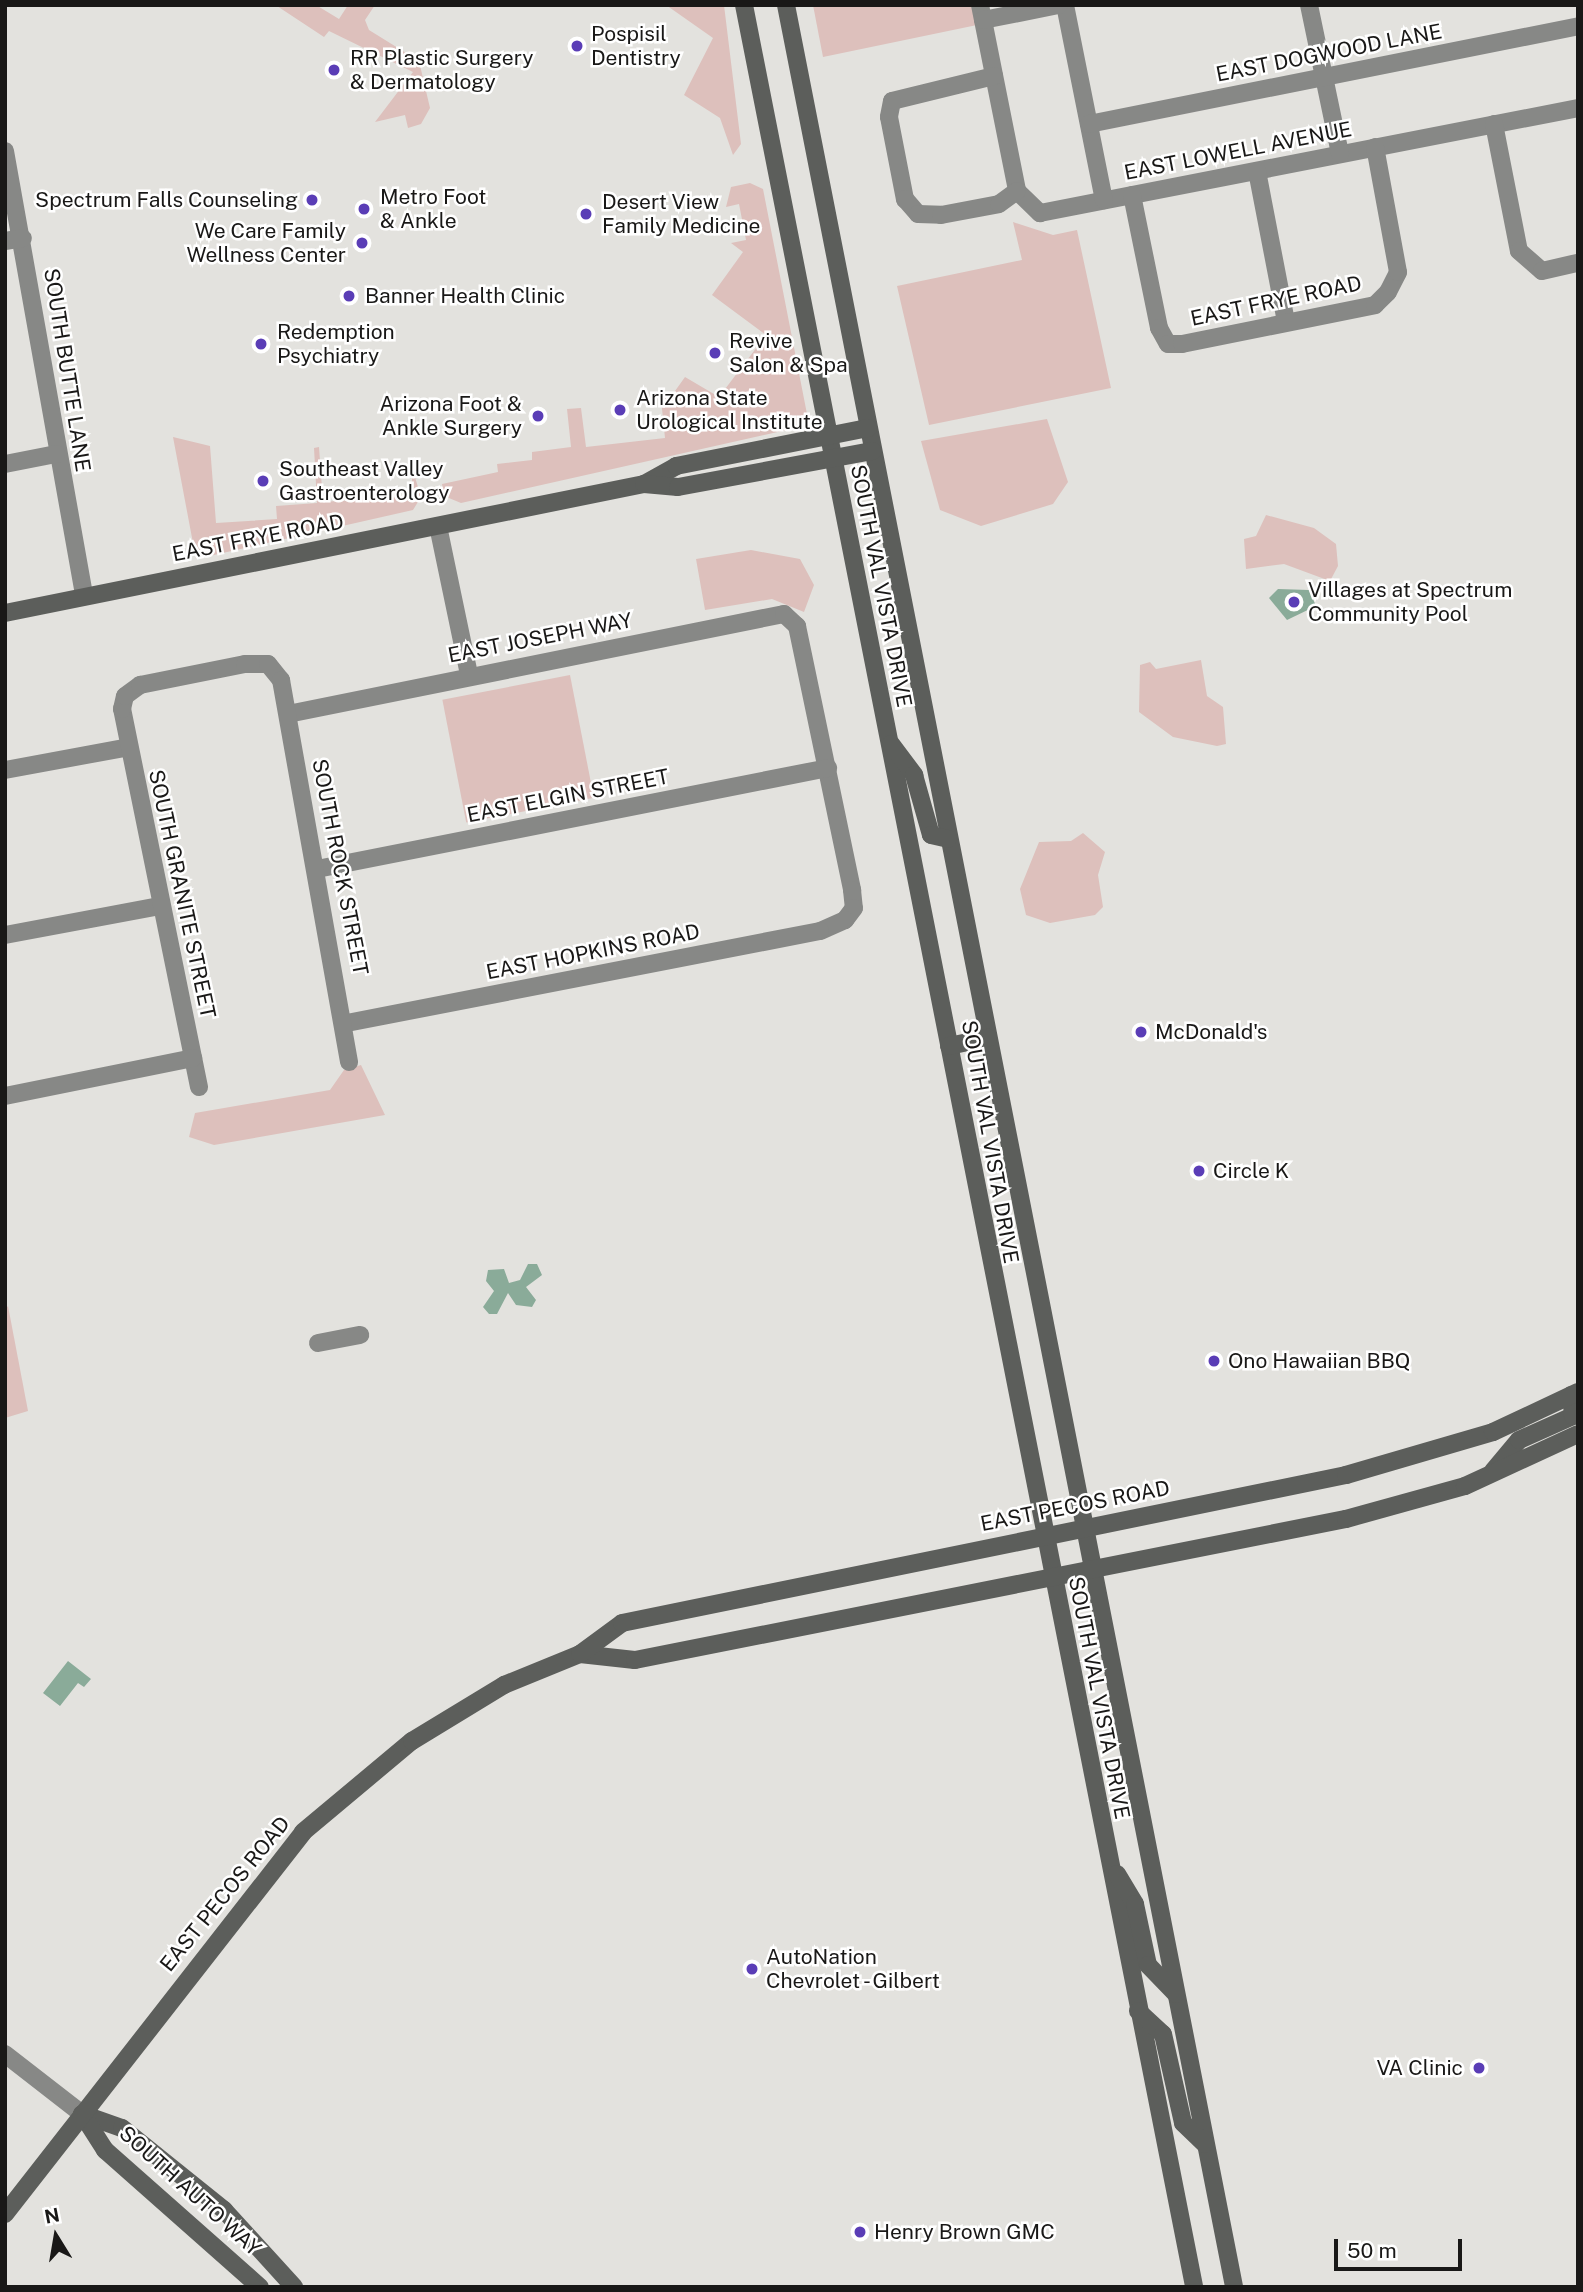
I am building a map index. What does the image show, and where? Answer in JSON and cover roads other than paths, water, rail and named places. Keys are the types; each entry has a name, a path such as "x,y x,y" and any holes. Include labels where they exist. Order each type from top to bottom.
{"main road":[{"name":"SOUTH VAL VISTA DRIVE","path":"744,5 1051,1578 1194,2287"},
{"name":"SOUTH VAL VISTA DRIVE","path":"786,5 948,839 1098,1569 1176,1994 1234,2287"},
{"name":"EAST FRYE ROAD","path":"644,484 676,466 868,428"},
{"name":"EAST FRYE ROAD","path":"5,613 644,484 678,487 873,451"},
{"path":"886,737 914,775 931,835 948,839"},
{"path":"949,1046 988,1038"},
{"path":"1488,1476 1519,1440 1573,1416 1574,1393"},
{"name":"EAST PECOS ROAD","path":"5,2214 253,1888 337,1800 472,1704 580,1654 622,1623 689,1605 1089,1527 1387,1464 1493,1432 1574,1393"},
{"path":"580,1654 635,1660 1384,1511 1488,1476 1578,1434"},
{"path":"1109,1862 1135,1904 1148,1965 1176,1994"},
{"path":"1138,2011 1163,2034 1183,2123 1205,2144"},
{"name":"SOUTH AUTO WAY","path":"82,2114 105,2150 260,2287"},
{"name":"SOUTH AUTO WAY","path":"82,2114 122,2128 224,2210 294,2287"}],"street":[{"path":"994,76 892,101 889,117 905,199 918,214 999,204 1017,191 982,13 1059,5"},
{"path":"1065,5 1104,200"},
{"path":"1309,5 1340,154"},
{"name":"EAST DOGWOOD LANE","path":"1089,124 1578,26"},
{"name":"EAST LOWELL AVENUE","path":"1017,191 1040,213 1578,108"},
{"path":"1493,124 1519,251 1528,265 1542,271 1578,263"},
{"name":"EAST FRYE ROAD","path":"1132,195 1158,327 1168,344 1375,305 1388,292 1398,272 1375,147"},
{"name":"SOUTH BUTTE LANE","path":"5,151 14,239 85,596"},
{"path":"1256,171 1286,322"},
{"path":"5,464 56,454"},
{"path":"438,526 469,675"},
{"name":"EAST JOSEPH WAY","path":"288,714 469,675 757,617 784,614 797,626 828,768"},
{"name":"SOUTH ROCK STREET","path":"122,709 125,696 140,685 245,664 268,664 281,680 346,1023 349,1062"},
{"name":"SOUTH GRANITE STREET","path":"122,709 199,1087"},
{"path":"5,770 129,747"},
{"name":"EAST ELGIN STREET","path":"317,869 828,768"},
{"name":"EAST HOPKINS ROAD","path":"346,1023 820,931 845,920 853,908 852,890 828,768"},
{"path":"5,935 160,906"},
{"path":"5,1096 193,1058"},
{"path":"318,1343 360,1335"},
{"path":"5,2054 82,2114"}],"place":[{"name":"Pospisil Dentistry","path":"577,46"},
{"name":"RR Plastic Surgery & Dermatology","path":"334,70"},
{"name":"Spectrum Falls Counseling","path":"312,200"},
{"name":"Metro Foot & Ankle","path":"364,209"},
{"name":"Desert View Family Medicine","path":"586,214"},
{"name":"We Care Family Wellness Center","path":"362,243"},
{"name":"Banner Health Clinic","path":"349,296"},
{"name":"Redemption Psychiatry","path":"261,344"},
{"name":"Revive Salon & Spa","path":"715,353"},
{"name":"Arizona State Urological Institute","path":"620,410"},
{"name":"Arizona Foot & Ankle Surgery","path":"538,416"},
{"name":"Southeast Valley Gastroenterology","path":"263,481"},
{"name":"Villages at Spectrum Community Pool","path":"1294,602"},
{"name":"McDonald's","path":"1141,1032"},
{"name":"Circle K","path":"1199,1171"},
{"name":"Ono Hawaiian BBQ","path":"1214,1361"},
{"name":"AutoNation Chevrolet - Gilbert","path":"752,1969"},
{"name":"VA Clinic","path":"1479,2068"},
{"name":"Henry Brown GMC","path":"860,2232"}]}
